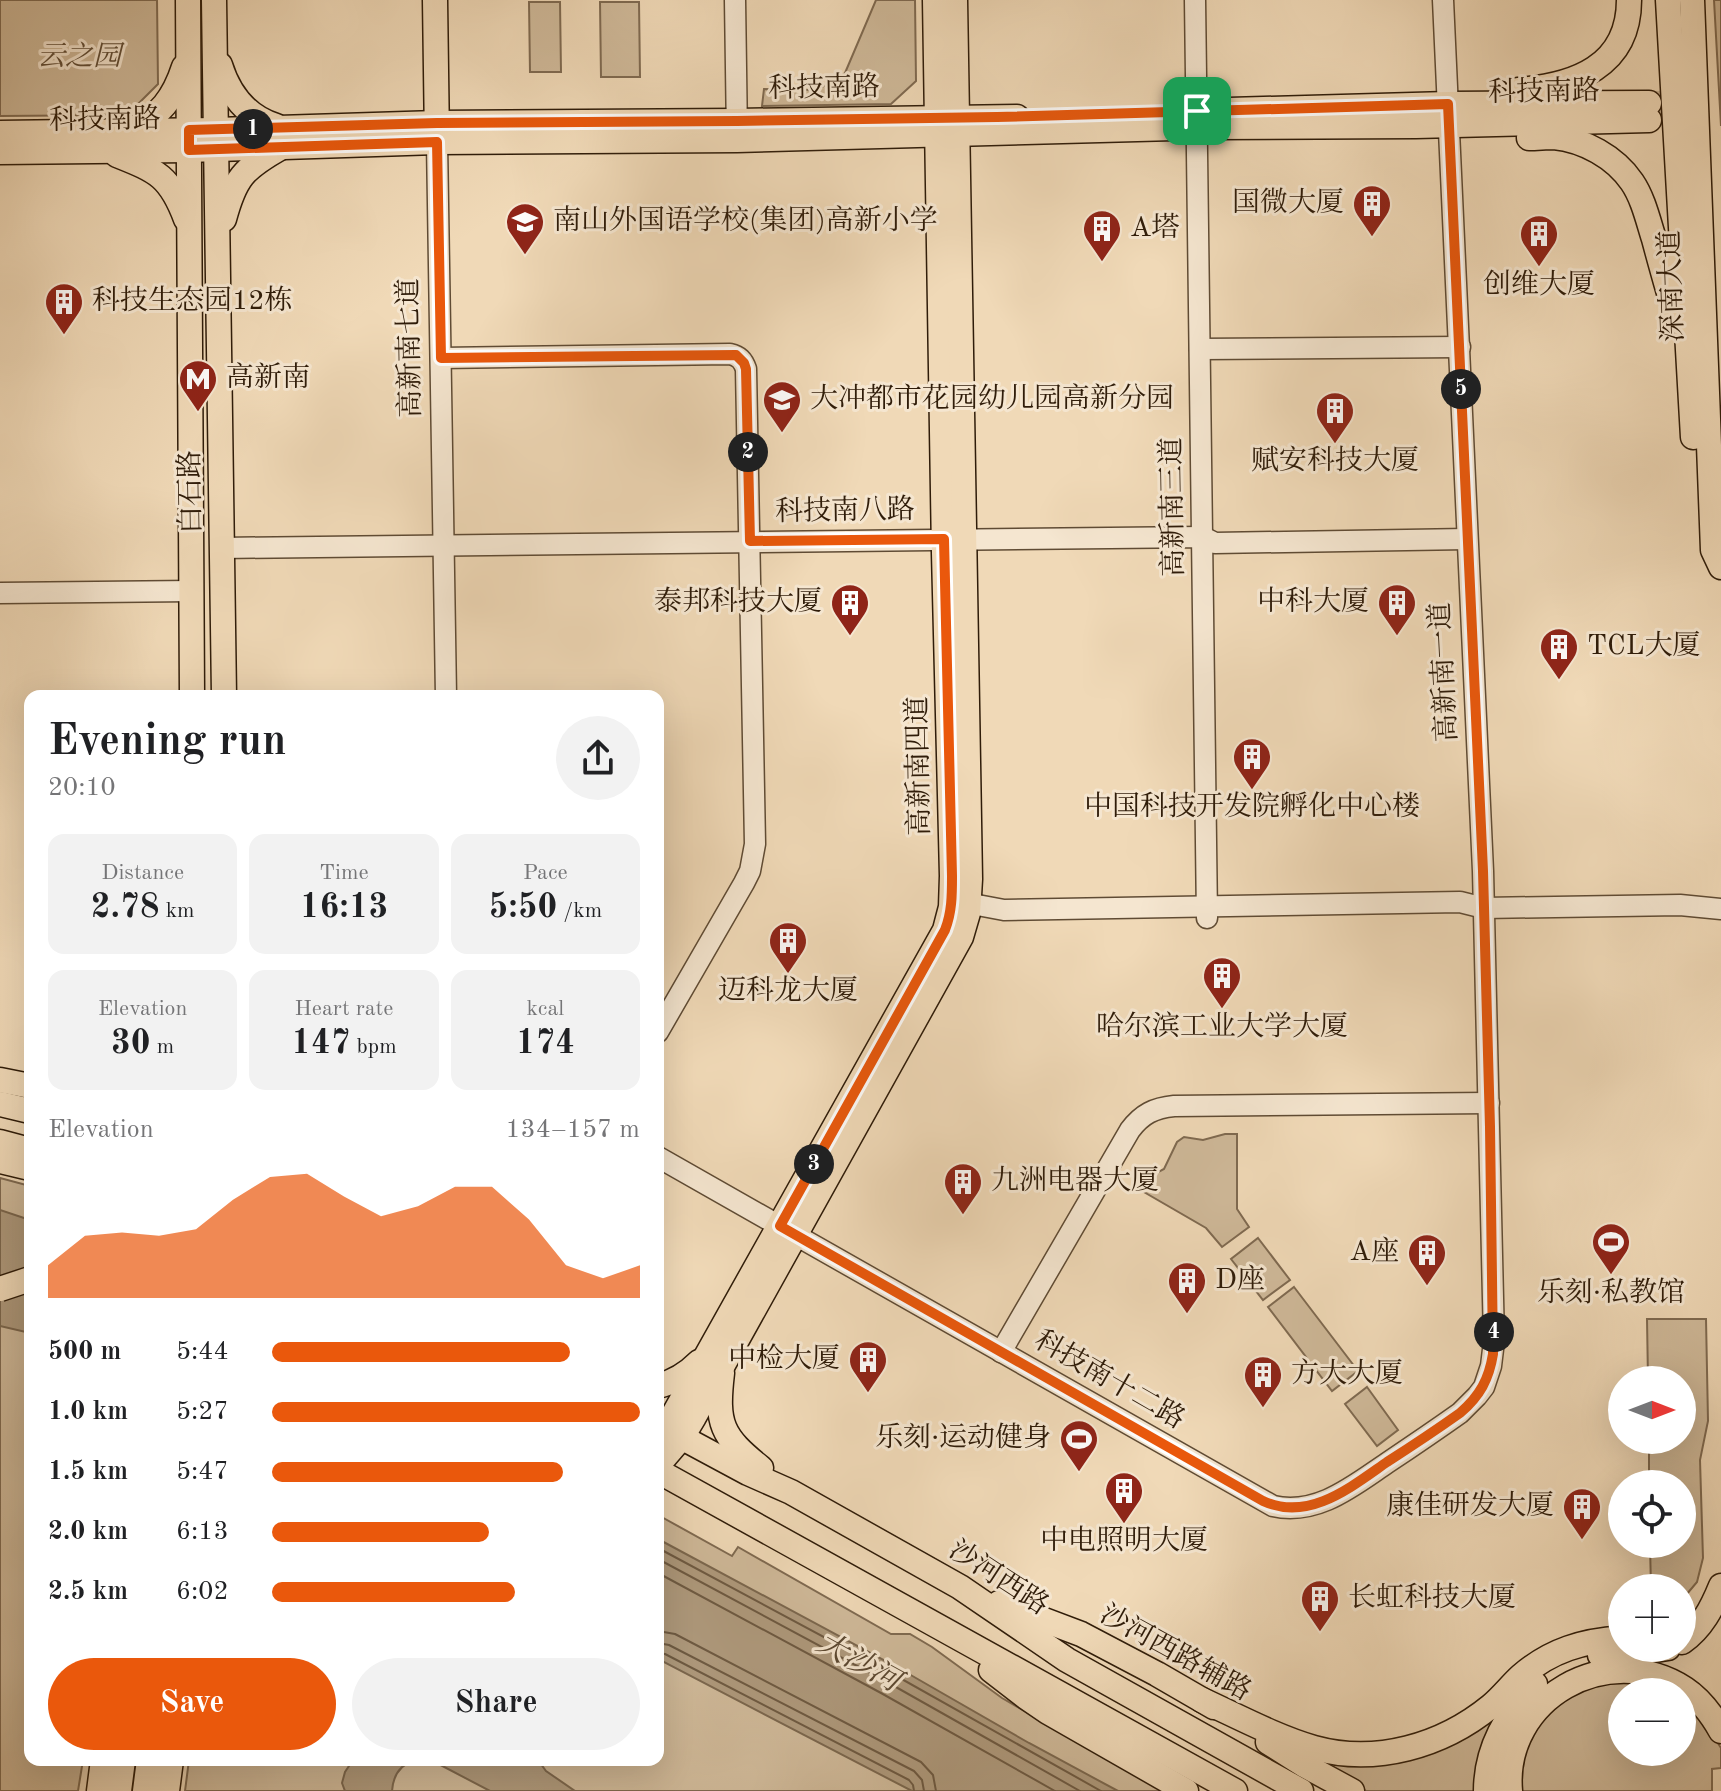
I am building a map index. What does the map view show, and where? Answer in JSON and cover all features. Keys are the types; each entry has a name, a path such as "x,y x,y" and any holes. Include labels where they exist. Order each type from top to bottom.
{"main road":[{"name":"白石路","path":"188,0 192,690"},
{"name":"白石路","path":"214,0 224,690"},
{"name":"高新南七道","path":"435,0 437,132"},
{"name":"高新南四道","path":"935,0 948,126"},
{"name":"高新南四道","path":"668,1430 717,1357 788,1231 960,906 948,126 955,0"},
{"path":"1629,0 1627,24 1620,40 1602,63 1589,73 1562,84 1530,90 1469,94 1455,118 1497,138 1555,137 1575,142 1605,155 1619,166 1641,197 1688,355"},
{"path":"1668,0 1694,465 1701,508 1717,558"},
{"name":"深南大道","path":"1692,0 1717,558"},
{"path":"215,52 238,101 283,138 253,163 236,184 226,209 218,253"},
{"path":"130,131 148,122 170,100 189,53"},
{"name":"科技南路","path":"0,152 107,151 189,140 437,132 737,131 1197,119 1455,118 1649,112"},
{"name":"科技南路","path":"0,133 130,131 189,140"},
{"path":"107,151 165,179 179,201 189,229"},
{"path":"180,690 191,626"},
{"path":"0,1080 24,1085"},
{"path":"0,1104 24,1110"},
{"path":"0,1142 24,1148"},
{"path":"0,1161 24,1167"},
{"path":"0,1289 24,1281"},
{"path":"664,1384 717,1357 720,1404 726,1433 734,1445 791,1492"},
{"name":"沙河西路","path":"668,1430 791,1492 960,1587 1067,1660 1301,1791"},
{"path":"664,1471 1235,1791"},
{"name":"沙河西路辅路","path":"960,1587 1081,1634 1202,1700 1306,1766 1352,1791"},
{"path":"1696,1620 1718,1594"},
{"path":"1696,1631 1718,1594"},
{"path":"936,1626 1026,1697 1186,1791"},
{"path":"1202,1700 1314,1748 1354,1753 1392,1752 1429,1743 1461,1728 1493,1705 1522,1676 1554,1654 1586,1642 1608,1640"},
{"path":"1486,1791 1491,1754 1500,1731 1511,1711 1535,1684 1564,1664 1608,1655"},
{"path":"1510,1791 1511,1763 1516,1745 1535,1712 1546,1700 1574,1681 1605,1672 1645,1674 1670,1681 1700,1702 1721,1731"},
{"path":"99,1791 102,1766"},
{"path":"119,1791 122,1766"},
{"path":"145,1791 148,1766"},
{"path":"167,1791 170,1766"}],"street":[{"path":"735,0 737,131"},
{"name":"高新南三道","path":"1195,0 1207,912"},
{"name":"高新南一道","path":"1443,0 1455,118 1467,539 1484,908 1494,1341"},
{"name":"高新南七道","path":"437,132 446,690"},
{"path":"1200,349 1460,347"},
{"path":"441,358 736,355 744,363 756,830 754,858 744,883 664,1022"},
{"name":"科技南八路","path":"222,548 1203,537 1215,543 1467,539"},
{"path":"0,593 192,591"},
{"path":"960,906 992,921 1002,922 1460,902 1484,908 1680,905 1721,909"},
{"path":"1001,1352 1130,1130 1148,1112 1174,1106 1489,1103"},
{"name":"科技南十二路","path":"664,1160 1263,1501 1284,1508 1321,1502 1347,1490 1470,1405 1489,1376 1494,1341"}],"green space":[{"name":"云之园","path":"0,0 157,0 158,84 127,115 0,116"},
{"path":"876,0 915,0 916,81 891,104 762,106 764,89 817,90 845,73"},
{"path":"1714,0 1721,0 1721,126"},
{"path":"529,2 560,2 561,72 530,72"},
{"path":"600,2 639,2 640,77 601,77"},
{"path":"1237,1134 1237,1209 1249,1227 1222,1247 1206,1228 1137,1188 1143,1180 1164,1169 1177,1142 1184,1137 1203,1140"},
{"path":"0,1178 24,1184 24,1766 82,1766 78,1791 0,1791"},
{"path":"1258,1238 1290,1280 1263,1300 1231,1259"},
{"path":"1294,1287 1358,1371 1332,1391 1268,1307"},
{"path":"1647,1319 1706,1319 1708,1421 1700,1460 1703,1558 1696,1583 1696,1574 1651,1574 1650,1558 1696,1558 1696,1470 1649,1470 1649,1454 1696,1454 1696,1366 1648,1366"},
{"path":"1367,1387 1398,1430 1377,1446 1345,1404"},
{"path":"664,1518 732,1556 738,1547 891,1634 910,1634 1002,1698 1163,1791 185,1791 188,1766 664,1766"},
{"path":"1608,1681 1608,1766 1696,1766 1696,1711 1721,1748 1721,1768 1712,1769 1712,1791 1517,1791 1517,1778 1531,1732 1565,1695"},
{"path":"1530,1695 1497,1776 1498,1791 1366,1791 1289,1752 1355,1764"}],"water":[{"path":"0,1210 24,1218 24,1332 0,1326"},
{"name":"大沙河","path":"664,1542 895,1666 1118,1791 912,1791 664,1662"},
{"path":"349,1766 404,1766 398,1772 392,1791 345,1791 342,1783"},
{"path":"442,1766 542,1766 575,1791 490,1791"}],"tunnel":[{"path":"1649,103 1721,102"}],"place":[{"name":"国微大厦","path":"1372,238"},
{"name":"南山外国语学校(集团)高新小学","path":"525,256"},
{"name":"A塔","path":"1102,263"},
{"name":"创维大厦","path":"1539,268"},
{"name":"科技生态园12栋","path":"64,336"},
{"name":"高新南","path":"198,413"},
{"name":"大冲都市花园幼儿园高新分园","path":"782,434"},
{"name":"赋安科技大厦","path":"1335,445"},
{"name":"泰邦科技大厦","path":"850,637"},
{"name":"中科大厦","path":"1397,637"},
{"name":"TCL大厦","path":"1559,681"},
{"name":"中国科技开发院孵化中心楼","path":"1252,791"},
{"name":"迈科龙大厦","path":"788,975"},
{"name":"哈尔滨工业大学大厦","path":"1222,1010"},
{"name":"九洲电器大厦","path":"963,1216"},
{"name":"乐刻·私教馆","path":"1611,1276"},
{"name":"A座","path":"1427,1287"},
{"name":"D座","path":"1187,1315"},
{"name":"中检大厦","path":"868,1394"},
{"name":"方大大厦","path":"1263,1409"},
{"name":"乐刻·运动健身","path":"1079,1473"},
{"name":"中电照明大厦","path":"1124,1525"},
{"name":"康佳研发大厦","path":"1582,1541"},
{"name":"长虹科技大厦","path":"1320,1633"}],"route":[{"path":"1448,104 1483,871 1493,1354 1484,1387 1460,1413 1347,1490 1321,1502 1295,1508 1273,1506 1263,1501 780,1226 949,920 952,876 944,539 750,541 746,369 736,355 441,358 437,142 189,150 189,130 1197,111 1448,104"}]}
